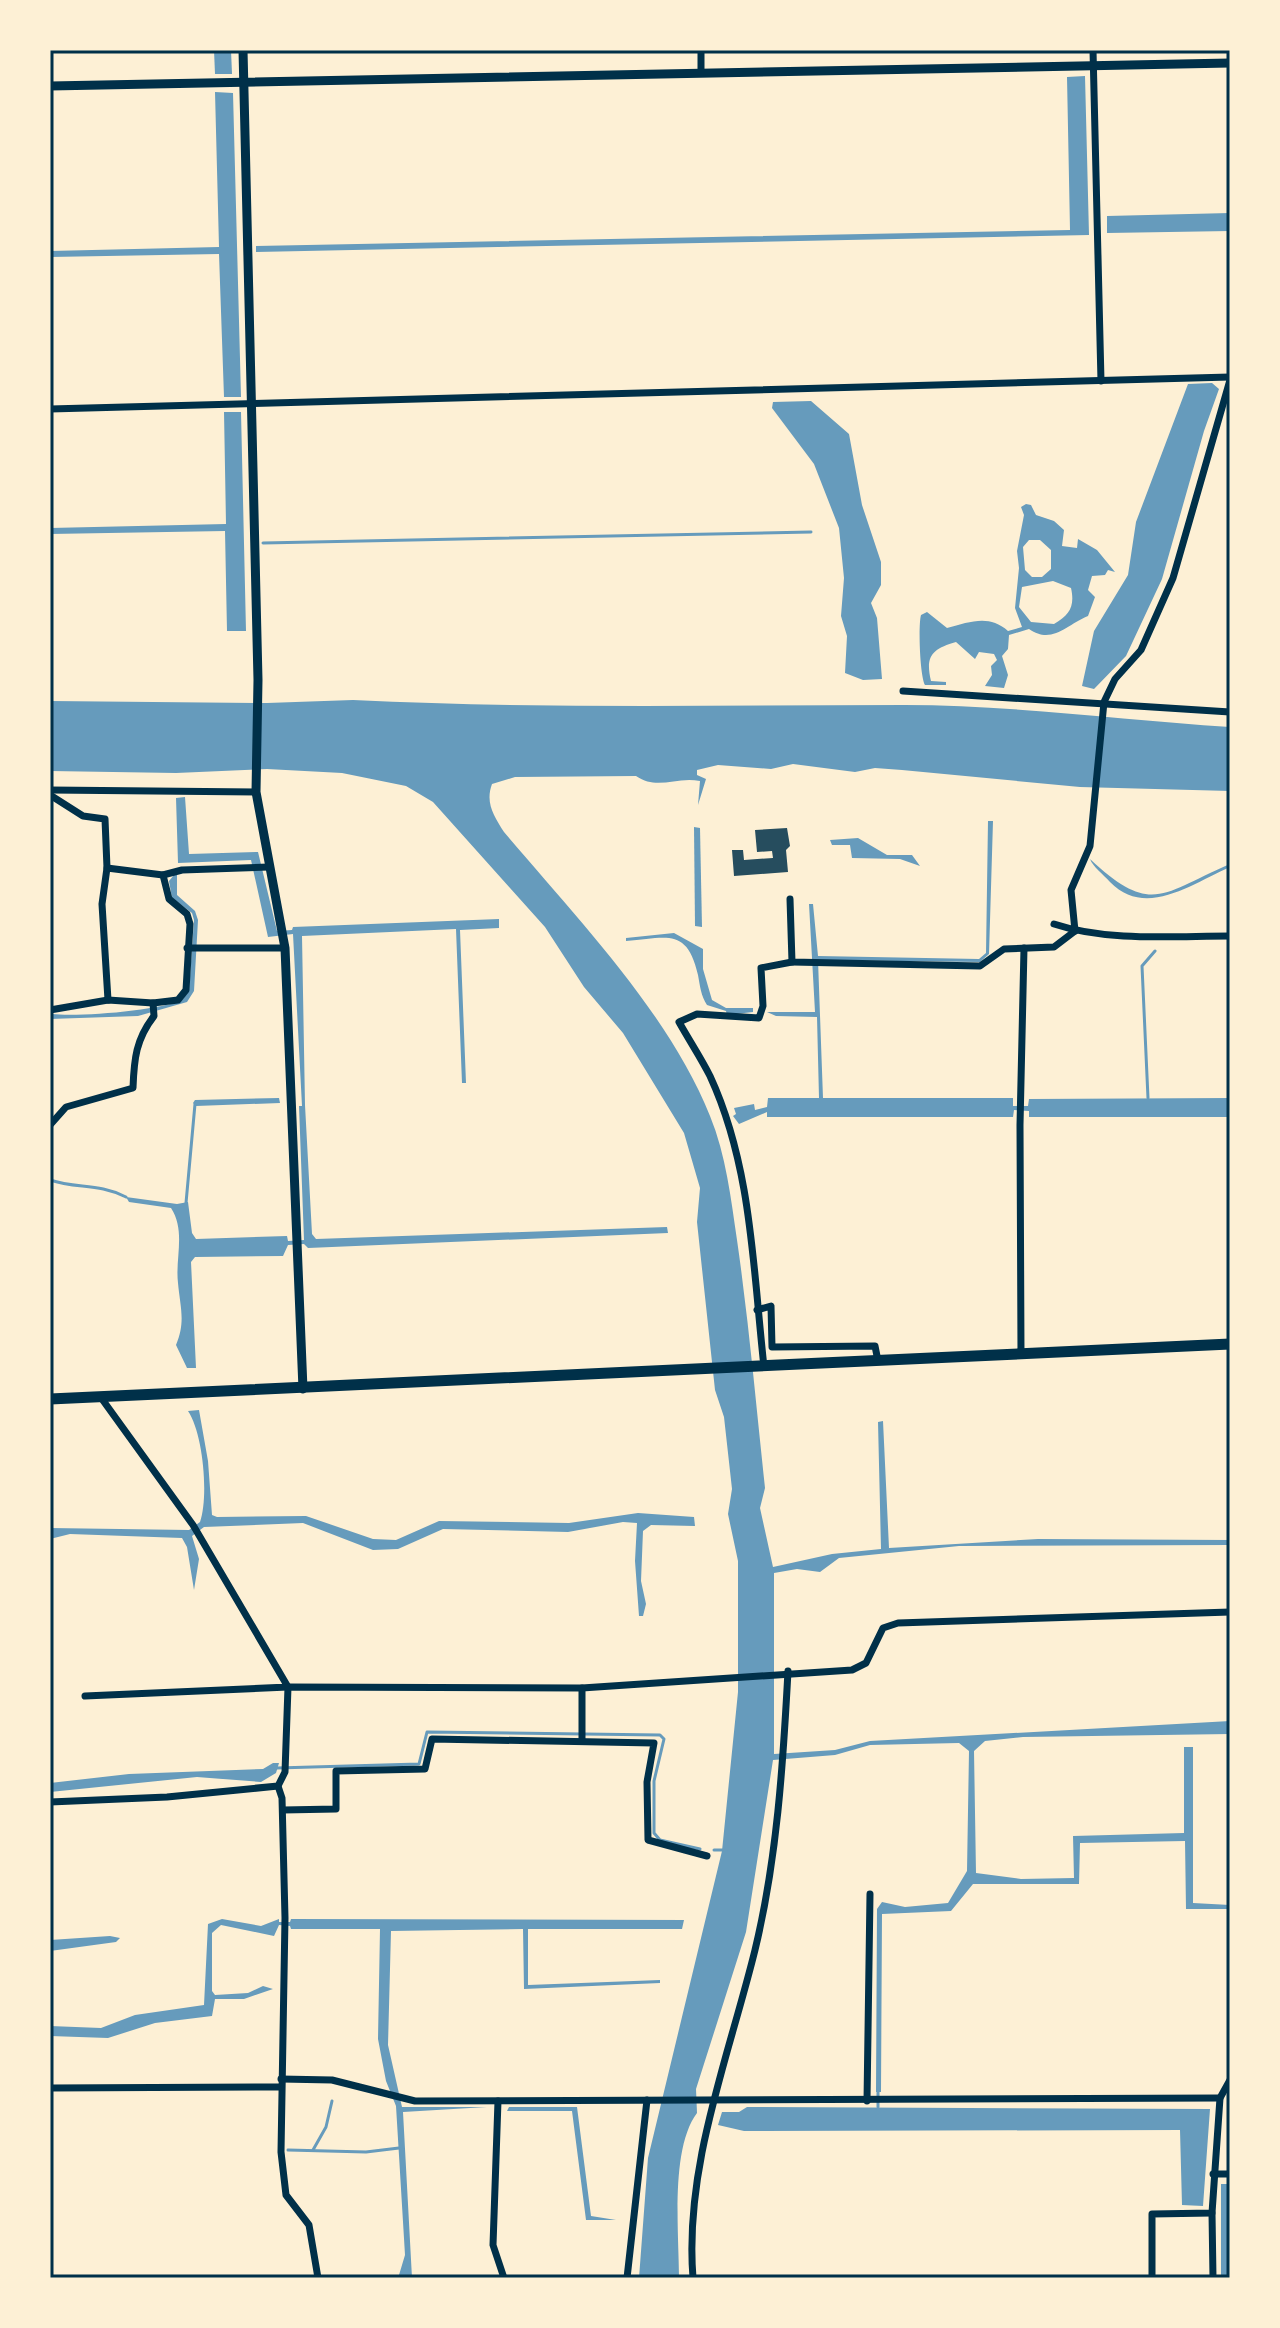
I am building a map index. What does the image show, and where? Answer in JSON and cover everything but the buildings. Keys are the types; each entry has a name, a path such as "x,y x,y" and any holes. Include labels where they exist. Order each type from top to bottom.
{"main road":[{"path":"52,1396 102,1399 1230,1344"}],"street":[{"path":"243,50 258,689 256,788 266,867 285,948 303,1389"},
{"path":"701,50 701,73"},
{"path":"1093,50 1101,381"},
{"path":"50,86 1230,63"},
{"path":"50,409 1230,379 1173,578 1141,650 1115,679 1103,705 1097,803 1090,846 1071,890 1075,931"},
{"path":"903,691 1230,712"},
{"path":"50,792 256,788"},
{"path":"50,792 83,816 105,819 107,868 102,904 108,1000"},
{"path":"107,868 163,875 182,870 266,867"},
{"path":"51,1010 108,1000 153,1003 178,1000 186,990 190,924 187,914 169,899 163,875"},
{"path":"790,899 792,962"},
{"path":"1054,924 1075,931 1230,936"},
{"path":"764,1367 749,1216 732,1140 709,1076 679,1022 697,1014 717,1013 743,1019 759,1018 763,1006 761,968 792,962 980,966 1004,949 1054,947 1075,931"},
{"path":"187,948 285,948"},
{"path":"1021,1354 1020,1108 1024,948"},
{"path":"50,1125 66,1107 133,1088 134,1053 141,1033 154,1016 153,1003"},
{"path":"757,1310 771,1306 772,1347 875,1346 878,1361"},
{"path":"102,1399 199,1534 288,1687 286,1768 278,1786 283,1810 285,1918 281,2152 286,2195 309,2225 318,2278"},
{"path":"85,1696 288,1687 582,1688 724,1679 788,1671 861,1668 883,1628 898,1623 1230,1612"},
{"path":"693,2278 694,2203 713,2100 755,1949 783,1765 788,1671"},
{"path":"582,1688 582,1736"},
{"path":"283,1810 336,1809 336,1771 425,1769 432,1739 582,1736 654,1743 647,1782 648,1840 707,1856"},
{"path":"50,1802 183,1796 278,1786"},
{"path":"867,2101 870,1894"},
{"path":"50,2088 332,2080 415,2101 1220,2098"},
{"path":"1213,2278 1213,2174 1220,2098 1230,2080"},
{"path":"627,2278 650,2100"},
{"path":"498,2101 493,2245 504,2278"},
{"path":"1213,2174 1230,2174"},
{"path":"1152,2278 1152,2214 1212,2213"}],"water":[{"path":"214,50 231,50 232,74 215,74"},
{"path":"1085,76 1089,235 256,252 256,246 1070,230 1067,77"},
{"path":"215,92 233,93 241,397 224,397 219,254 50,257 50,251 219,247"},
{"path":"1230,213 1230,231 1107,233 1107,216"},
{"path":"1212,383 1219,389 1162,579 1126,656 1094,689 1082,686 1094,631 1128,575 1136,522 1188,384"},
{"path":"811,401 849,434 862,505 881,562 881,585 871,603 877,618 882,679 863,680 845,673 847,636 841,616 844,578 839,528 814,464 772,408 773,402"},
{"path":"224,412 241,412 246,631 227,631 225,531 50,534 50,528 226,524"},
{"path":"1031,505 1036,515 1054,521 1064,530 1062,546 1077,548 1078,539 1097,550 1115,572 1108,570 1105,575 1092,576 1088,590 1095,597 1088,616 1052,634 1045,635 1029,629 1009,635 1008,649 1002,656 1008,675 1004,688 985,686 992,675 991,666 997,660 994,654 979,652 975,659 956,642 936,651 930,660 931,681 946,682 946,685 925,685 920,651 921,615 927,612 947,628 979,621 994,623 1008,631 1022,627 1015,608 1019,568 1017,551 1024,515 1021,507","holes":["1029,540 1040,540 1051,550 1051,569 1042,577 1032,577 1025,570 1023,547","1053,581 1071,588 1070,609 1054,624 1031,622 1019,607 1022,587"]},
{"path":"353,700 560,706 945,706 1230,727 1230,791 1080,787 875,768 855,772 793,764 771,769 718,765 697,770 697,775 706,779 698,805 700,781 691,780 660,783 636,776 515,777 492,784 490,803 504,832 646,1003 692,1078 716,1131 727,1177 741,1271 765,1488 760,1508 773,1567 832,1554 881,1549 878,1422 883,1421 889,1548 1038,1539 1230,1540 1230,1545 959,1546 839,1558 820,1572 797,1569 774,1573 774,1754 835,1750 870,1741 1230,1721 1230,1734 1023,1737 985,1741 974,1751 976,1873 1021,1879 1074,1878 1073,1836 1184,1833 1184,1747 1193,1747 1193,1903 1230,1905 1230,1909 1186,1909 1185,1841 1080,1843 1079,1884 973,1884 951,1911 882,1914 881,2092 876,2092 877,1909 882,1902 905,1907 948,1903 967,1871 969,1751 959,1743 870,1745 835,1755 773,1760 746,1932 696,2089 697,2113 688,2129 679,2169 679,2278 639,2278 648,2158 722,1851 738,1692 738,1561 728,1514 732,1489 724,1417 715,1390 697,1222 700,1188 684,1133 623,1033 584,987 545,927 433,802 406,786 342,773 267,769 176,773 50,771 50,701 267,703"},
{"path":"185,797 189,854 258,852 277,931 292,930 293,927 499,919 499,928 460,930 466,1083 462,1083 456,929 302,936 305,1105 312,1234 316,1239 667,1227 668,1233 308,1248 304,1244 288,1245 283,1256 195,1257 191,1262 196,1368 187,1368 176,1345 182,1321 177,1274 179,1235 175,1217 171,1208 129,1202 126,1197 177,1204 188,1202 192,1233 196,1239 287,1236 288,1241 304,1240 299,1106 302,1106 293,934 268,937 251,860 178,863 176,798"},
{"path":"988,821 993,821 989,954 980,962 818,960 823,1098 1013,1098 1013,1106 1028,1106 1029,1099 1230,1098 1230,1117 1029,1117 1029,1111 1014,1110 1013,1117 767,1117 767,1112 739,1124 733,1116 736,1114 734,1108 754,1104 755,1110 767,1107 768,1098 819,1098 817,1017 776,1016 767,1012 815,1012 809,904 813,904 818,956 979,959 986,953"},
{"path":"694,827 700,828 702,927 695,926"},
{"path":"858,838 887,855 912,855 920,866 900,859 852,858 850,845 832,845 830,840"},
{"path":"1090,859 1111,877 1144,894 1172,890 1230,864 1230,867 1185,889 1154,898 1139,898 1124,893 1110,882"},
{"path":"177,875 177,895 195,911 198,920 194,991 187,1002 138,1016 50,1019 50,1009 52,1014 99,1014 157,1007 183,999 189,990 194,920 192,913 172,898 169,881"},
{"path":"674,933 703,949 703,969 712,1000 726,1008 753,1008 753,1012 727,1015 726,1011 707,1005 693,960 681,942 664,938 626,941 626,938"},
{"path":"279,1098 280,1103 196,1106 193,1103 195,1100"},
{"path":"199,1410 208,1461 212,1515 217,1517 306,1516 373,1539 396,1540 439,1521 569,1523 638,1513 694,1517 695,1526 651,1525 643,1531 641,1581 646,1604 643,1616 639,1616 635,1561 637,1523 623,1522 568,1532 443,1529 398,1549 373,1550 303,1523 204,1527 192,1536 199,1559 194,1590 187,1547 182,1538 70,1534 50,1539 50,1528 189,1530 200,1522 204,1497 203,1465 197,1434 188,1411"},
{"path":"279,1763 276,1773 261,1782 197,1777 50,1792 50,1783 129,1774 263,1769"},
{"path":"222,1919 261,1926 279,1919 279,1922 290,1922 291,1919 684,1920 682,1929 528,1929 528,1985 660,1980 660,1983 524,1989 523,1929 391,1931 388,2045 402,2107 487,2107 403,2112 412,2278 390,2278 399,2275 405,2255 396,2106 386,2081 378,2039 380,1929 291,1929 290,1926 279,1925 274,1936 221,1925 212,1933 212,1991 215,1995 248,1993 263,1986 273,1989 244,1999 215,1999 212,2016 155,2023 108,2038 50,2036 50,2026 101,2028 135,2015 204,2005 208,1924"},
{"path":"120,1938 116,1942 50,1951 50,1940"},
{"path":"509,2107 577,2107 591,2216 616,2220 586,2220 572,2111 507,2111"},
{"path":"747,2107 1210,2109 1203,2206 1182,2205 1180,2130 744,2131 718,2125 722,2112 739,2112"},
{"path":"1221,2184 1230,2184 1230,2278 1221,2278"}],"waterway":[{"path":"263,543 811,532"},
{"path":"1148,1098 1142,966 1155,951"},
{"path":"186,1203 195,1104"},
{"path":"50,1180 106,1190 126,1197"},
{"path":"277,1768 419,1764 427,1732 660,1735 664,1739 654,1781 654,1833 660,1840 700,1849"},
{"path":"714,1850 726,1850"},
{"path":"878,2092 878,2107"},
{"path":"313,2150 326,2127 332,2101"},
{"path":"288,2150 366,2152 399,2148"}]}
